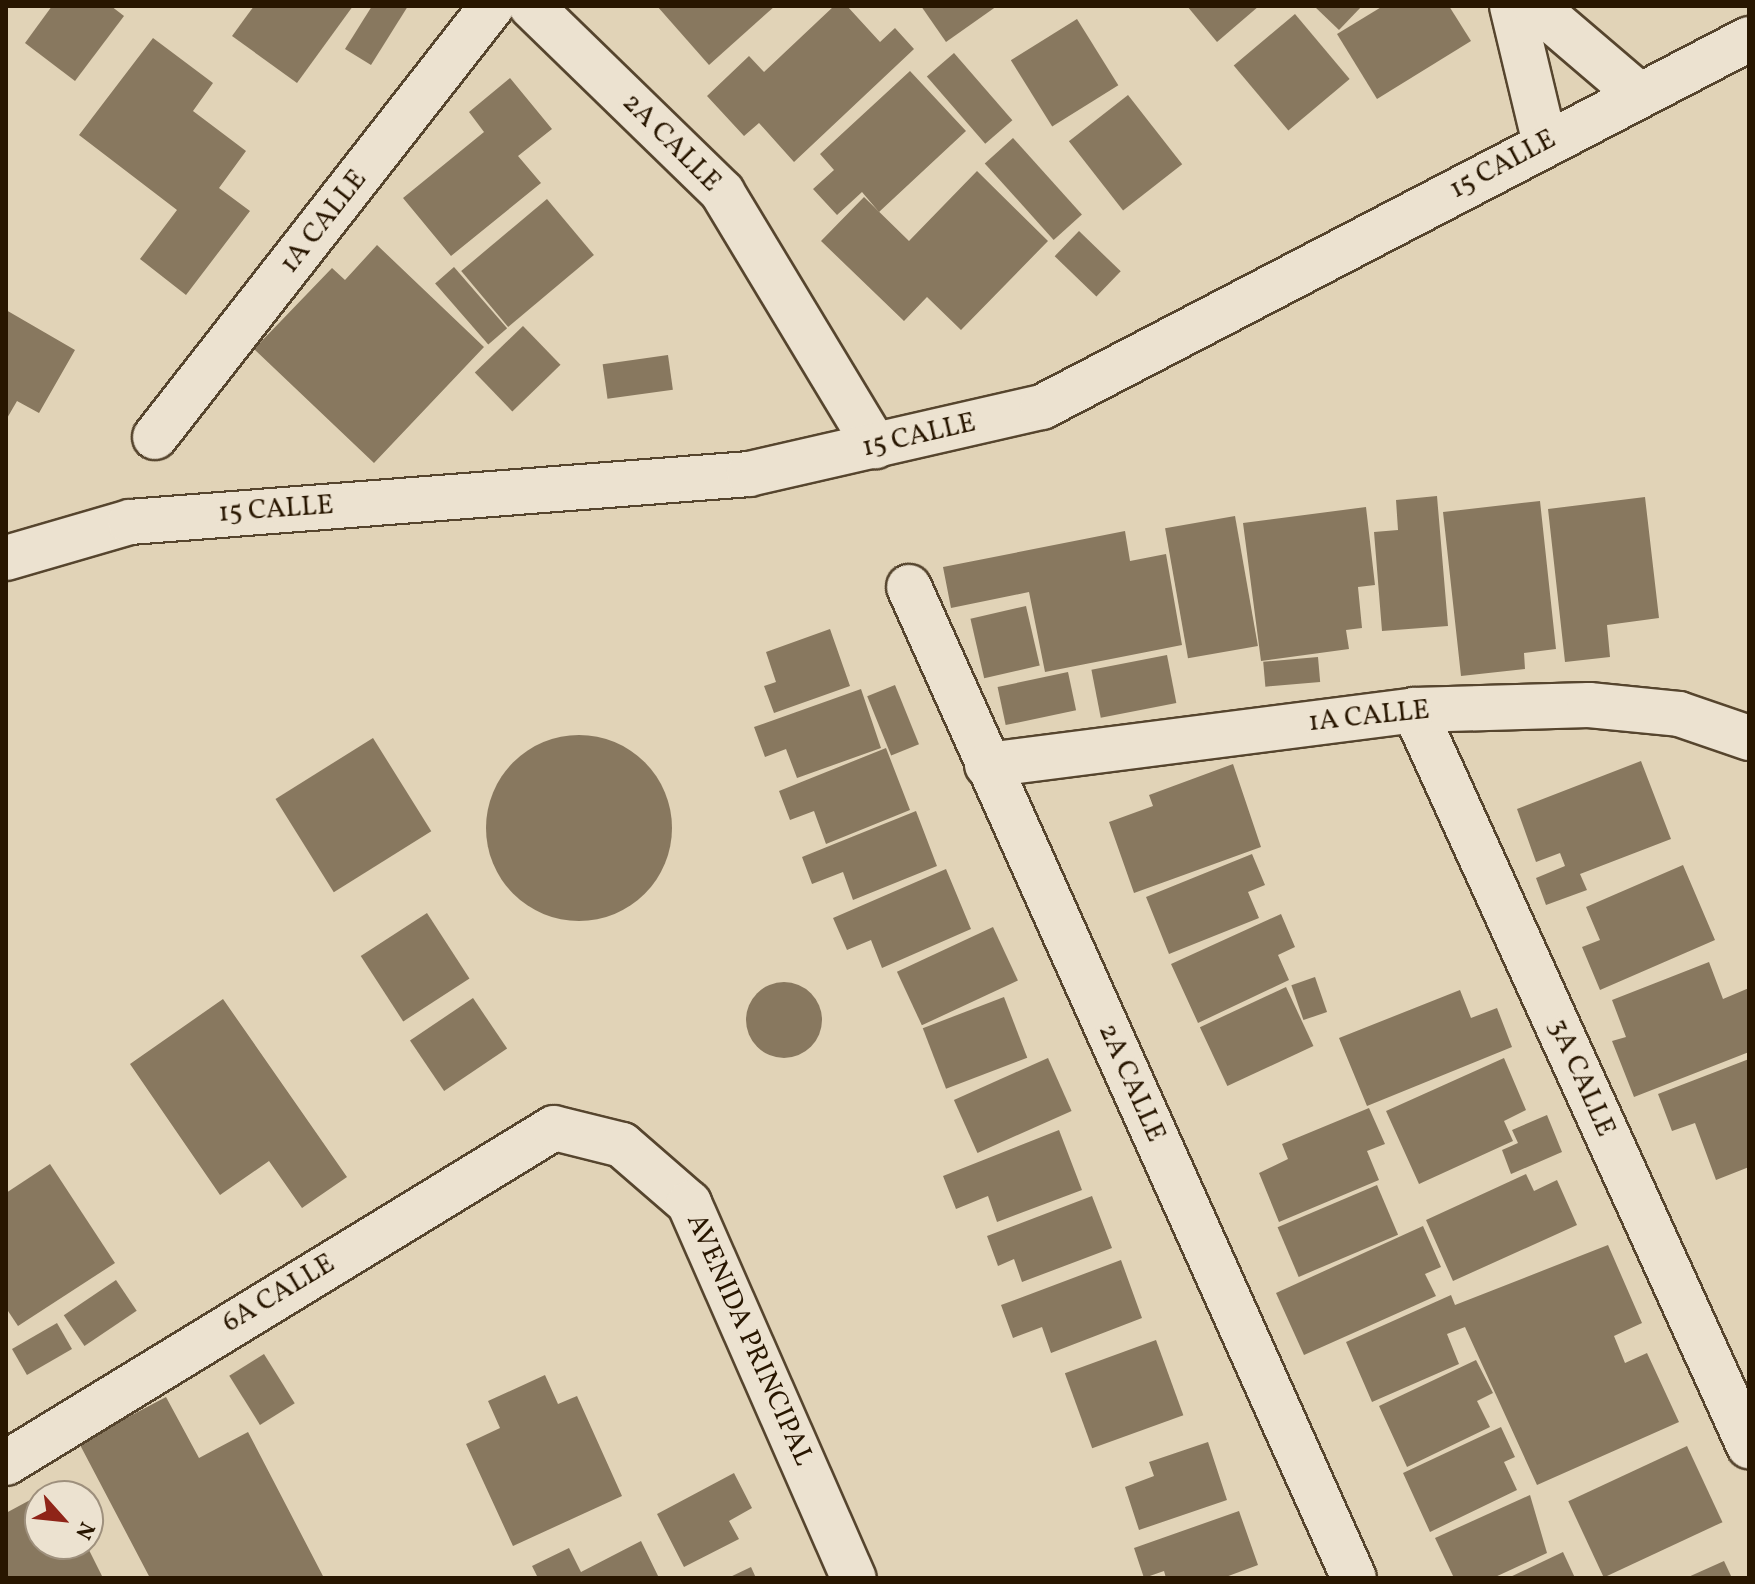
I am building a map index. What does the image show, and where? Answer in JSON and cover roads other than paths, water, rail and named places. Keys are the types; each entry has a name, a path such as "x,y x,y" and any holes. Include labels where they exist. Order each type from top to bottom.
{"street":[{"name":"1A CALLE","path":"155,437 492,6"},
{"name":"2A CALLE","path":"531,6 722,192 875,446"},
{"path":"1512,6 1545,143"},
{"path":"1535,6 1638,94"},
{"name":"15 CALLE","path":"6,558 130,522 749,474 1042,407 1638,94 1749,39"},
{"name":"2A CALLE","path":"909,587 1354,1578"},
{"name":"1A CALLE","path":"987,765 1414,710 1589,705 1679,714 1749,738"},
{"name":"3A CALLE","path":"1414,710 1749,1446"},
{"name":"6A CALLE","path":"6,1463 554,1128"},
{"name":"AVENIDA PRINCIPAL","path":"554,1128 622,1145 689,1203 854,1578"}]}
